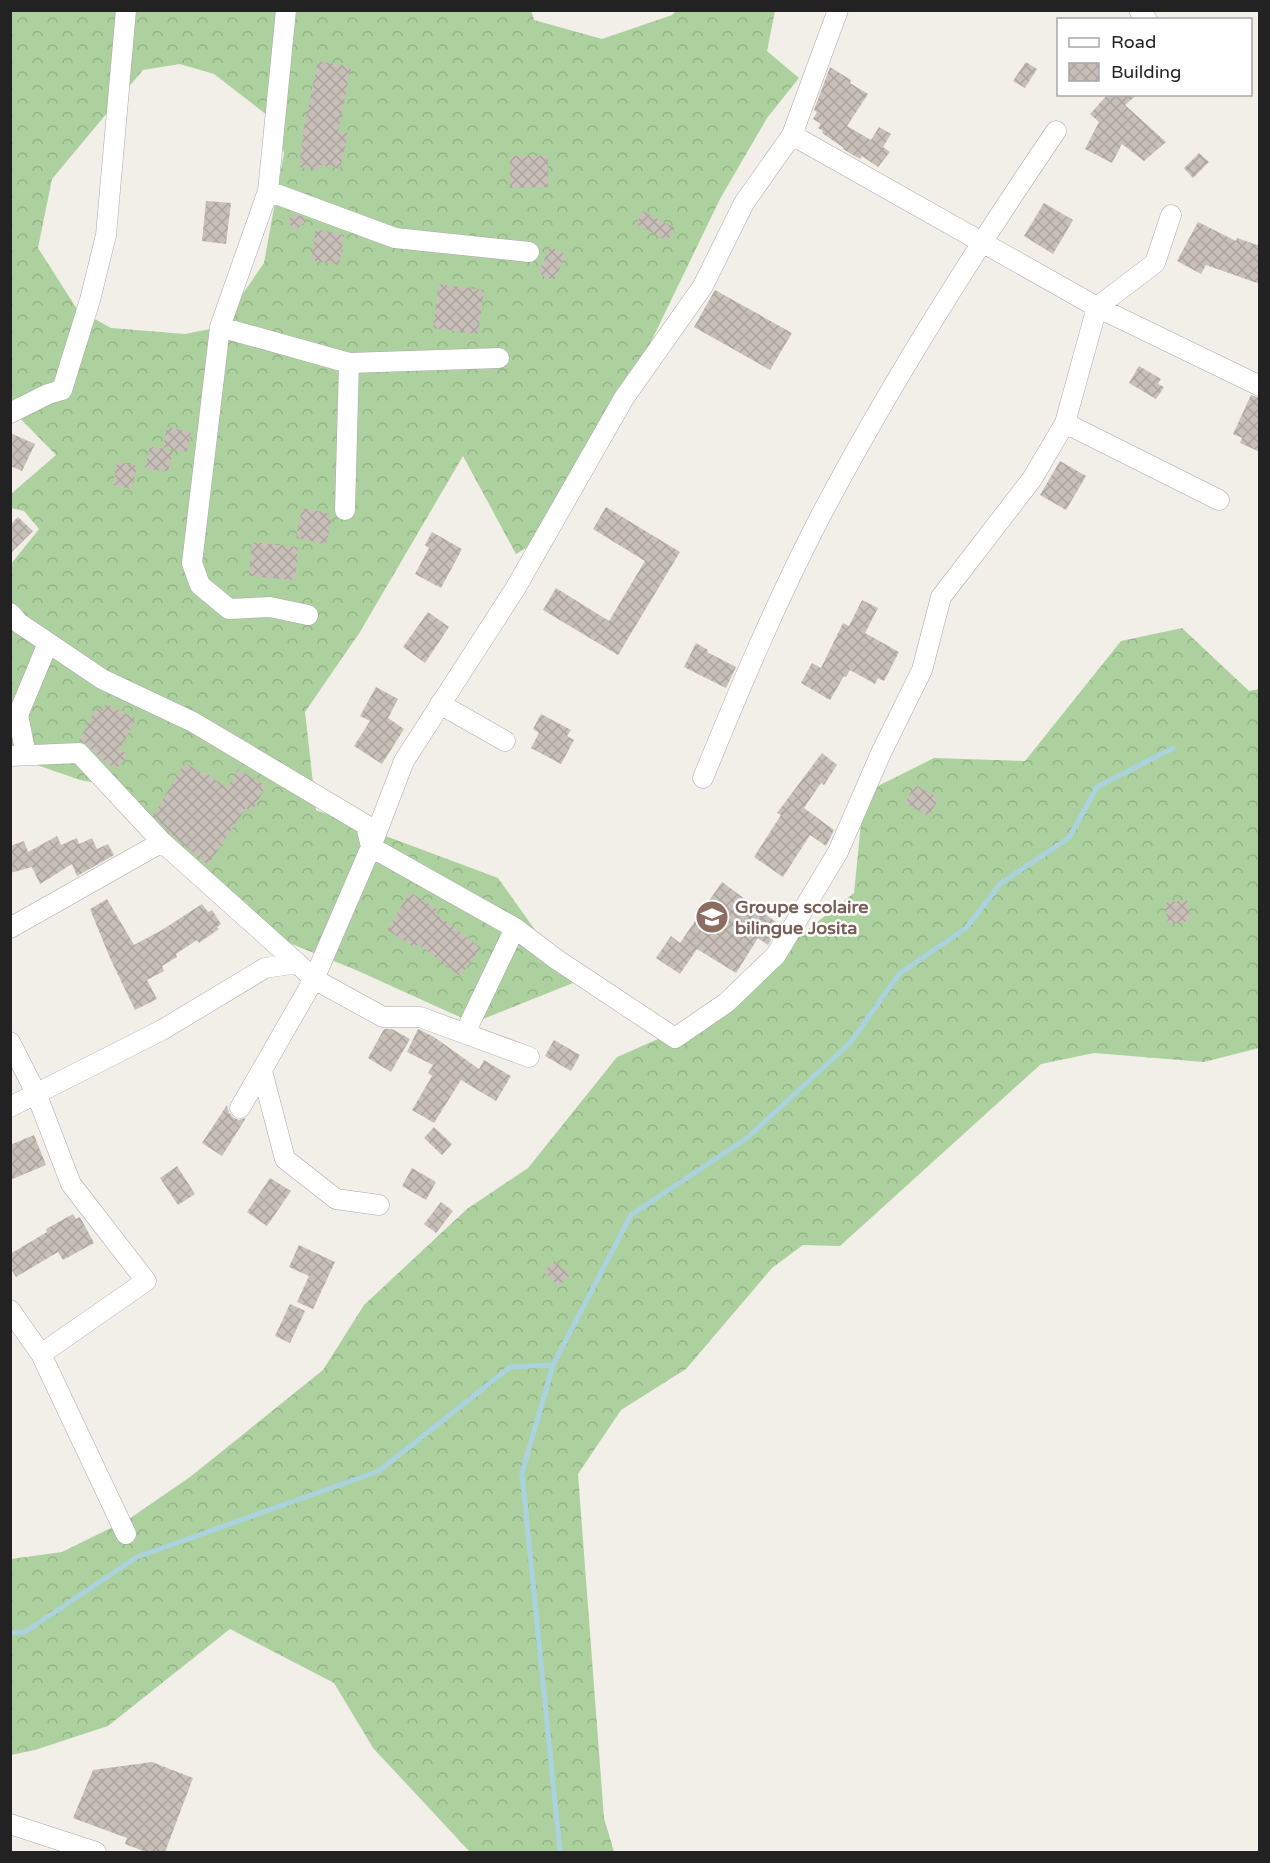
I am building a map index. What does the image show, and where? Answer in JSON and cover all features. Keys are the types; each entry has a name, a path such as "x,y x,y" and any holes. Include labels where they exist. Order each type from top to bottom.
{"street":[{"path":"10,413 48,394 62,390 90,300 105,235 126,10"},
{"path":"286,10 268,192 220,327 192,563 200,585 229,609 270,607 308,615"},
{"path":"240,1108 314,979 371,847 404,761 515,589 624,398 703,286 744,203 792,135 838,10"},
{"path":"703,778 755,652 820,518 895,383 981,241 1056,131"},
{"path":"792,135 1097,307 1260,386"},
{"path":"268,192 395,238 530,252"},
{"path":"10,613 19,623 102,680 193,722 366,825 371,847 515,928 556,959 675,1038 726,1003 776,955 838,852 881,753 922,670 941,597 1032,479 1065,423 1097,307 1155,263 1171,215"},
{"path":"220,327 349,363 499,358"},
{"path":"345,510 349,363"},
{"path":"1065,423 1219,500"},
{"path":"48,643 18,715 18,756 79,753 162,842 314,979 383,1017 420,1017 529,1057"},
{"path":"441,704 505,741"},
{"path":"10,928 162,842"},
{"path":"465,1034 515,928"},
{"path":"10,1107 162,1030 265,968 297,963"},
{"path":"10,1042 36,1093 71,1184 146,1281 41,1354"},
{"path":"262,1071 285,1159 336,1199 378,1205"},
{"path":"10,1310 41,1354 126,1534"},
{"path":"10,1824 96,1852"}],"green space":[{"path":"531,10 534,20 602,39 672,15 676,11 775,11 767,51 799,78 767,118 720,199 561,528 516,554 463,456 360,632 305,712 316,810 498,878 573,983 473,1023 356,970 262,932 123,788 80,780 11,756 11,564 39,529 24,511 11,508 11,494 56,455 11,409 11,11","holes":["180,64 214,74 272,119 284,153 264,263 220,327 185,334 111,328 77,309 38,248 52,179 143,70"]},
{"path":"1182,628 1249,691 1259,689 1259,1048 1204,1062 1094,1053 1041,1064 840,1246 803,1245 772,1268 686,1369 621,1410 578,1474 604,1818 614,1852 470,1852 373,1748 334,1683 230,1629 108,1726 35,1750 11,1755 11,1559 62,1552 129,1519 190,1477 323,1370 364,1305 467,1209 528,1168 617,1057 683,1028 854,893 864,793 934,758 1025,761 1121,641"}],"building":[{"path":"318,61 351,67 338,132 348,133 340,169 320,165 320,170 299,167 304,127"},
{"path":"1026,62 1037,69 1025,88 1013,81"},
{"path":"830,67 868,94 847,126 871,140 879,127 891,134 883,147 890,152 878,167 862,156 860,159 843,149 822,133 823,131 818,128 821,124 813,119 817,112 814,110"},
{"path":"1106,96 1136,96 1125,105 1166,142 1144,161 1122,144 1112,163 1085,149 1099,122 1090,114"},
{"path":"1199,153 1209,162 1193,178 1184,168"},
{"path":"510,156 548,156 548,187 510,188"},
{"path":"206,201 231,203 226,244 202,241"},
{"path":"1044,203 1073,220 1053,254 1024,236"},
{"path":"643,211 675,228 668,241 636,224"},
{"path":"295,214 303,217 306,222 294,231 287,220"},
{"path":"1198,222 1236,241 1237,238 1260,246 1260,284 1206,265 1201,274 1177,261"},
{"path":"316,229 344,235 339,265 311,260"},
{"path":"550,247 566,255 554,281 538,273"},
{"path":"439,284 484,290 478,334 433,328"},
{"path":"715,290 792,333 770,370 694,327"},
{"path":"1139,366 1161,379 1158,384 1164,387 1156,399 1129,383"},
{"path":"1251,395 1260,398 1260,452 1240,443 1242,438 1233,434"},
{"path":"167,427 191,432 187,452 163,447"},
{"path":"10,433 35,444 22,471 10,466"},
{"path":"150,446 173,451 168,472 145,468"},
{"path":"1060,461 1086,476 1066,510 1040,495"},
{"path":"117,462 137,466 132,489 113,485"},
{"path":"606,507 680,552 618,655 543,610 556,588 609,621 645,561 593,529"},
{"path":"302,508 328,513 327,517 332,519 326,544 296,538"},
{"path":"18,517 33,531 10,554 10,525"},
{"path":"432,532 462,549 441,588 415,574 429,548 425,545"},
{"path":"252,542 298,547 295,580 249,576"},
{"path":"862,600 878,608 865,633 899,652 884,681 878,678 875,684 850,670 830,700 801,683 812,663 821,668 843,623 849,626"},
{"path":"428,612 449,627 425,663 403,647"},
{"path":"696,643 708,650 707,652 736,667 726,688 684,667"},
{"path":"376,687 398,699 388,718 404,729 382,764 354,746 370,721 360,716"},
{"path":"106,704 136,719 120,749 128,755 116,769 99,757 87,744 79,741 96,708 102,711"},
{"path":"541,714 571,730 567,736 574,740 561,764 531,748 539,733 533,729"},
{"path":"822,753 837,765 824,785 821,783 804,808 834,830 826,846 810,835 783,877 754,857 781,815 777,813"},
{"path":"185,763 202,773 203,771 227,788 238,769 266,786 252,811 246,808 208,865 170,833 153,815"},
{"path":"915,785 939,798 929,816 905,803"},
{"path":"57,836 61,845 77,838 79,844 92,838 97,849 108,844 114,855 77,876 72,864 40,884 32,867 10,873 10,846 24,841 28,852"},
{"path":"722,882 780,925 768,945 758,938 736,973 697,949 680,974 656,958 671,936 680,943"},
{"path":"410,892 439,910 436,914 481,948 460,976 418,944 415,948 387,930"},
{"path":"107,899 134,945 202,904 208,912 212,910 221,924 217,927 219,929 199,943 197,940 176,954 177,957 162,966 164,971 147,980 157,999 135,1010 90,909"},
{"path":"1187,900 1191,921 1168,924 1165,903"},
{"path":"384,1029 392,1029 410,1039 391,1072 368,1058"},
{"path":"418,1029 434,1037 479,1069 484,1060 511,1076 496,1101 461,1080 434,1123 412,1110 432,1076 428,1073 433,1065 407,1052"},
{"path":"554,1040 580,1055 571,1071 545,1056"},
{"path":"227,1105 229,1113 234,1118 239,1120 246,1118 222,1156 202,1143"},
{"path":"434,1127 452,1144 442,1155 424,1138"},
{"path":"34,1135 46,1165 10,1180 10,1145"},
{"path":"177,1166 195,1194 178,1205 160,1178"},
{"path":"412,1168 436,1182 426,1200 402,1186"},
{"path":"270,1178 291,1191 267,1226 247,1212"},
{"path":"441,1202 453,1211 436,1233 424,1224"},
{"path":"73,1214 76,1219 80,1217 94,1243 63,1260 58,1252 16,1277 10,1267 10,1254 47,1232 46,1229"},
{"path":"299,1245 335,1262 313,1309 297,1302 309,1276 289,1267"},
{"path":"554,1261 570,1275 559,1286 544,1272"},
{"path":"290,1304 305,1311 290,1343 275,1336"},
{"path":"152,1762 193,1778 165,1852 146,1852 125,1844 127,1838 73,1818 93,1770"}],"waterway":[{"path":"560,1852 522,1473 553,1365 631,1215 747,1138 850,1043 899,974 966,928 1001,883 1069,838 1097,787 1173,748"},
{"path":"10,1633 25,1632 137,1557 379,1471 510,1367 553,1365"}],"place":[{"name":"Groupe scolaire bilingue Josita","path":"712,917"}]}
